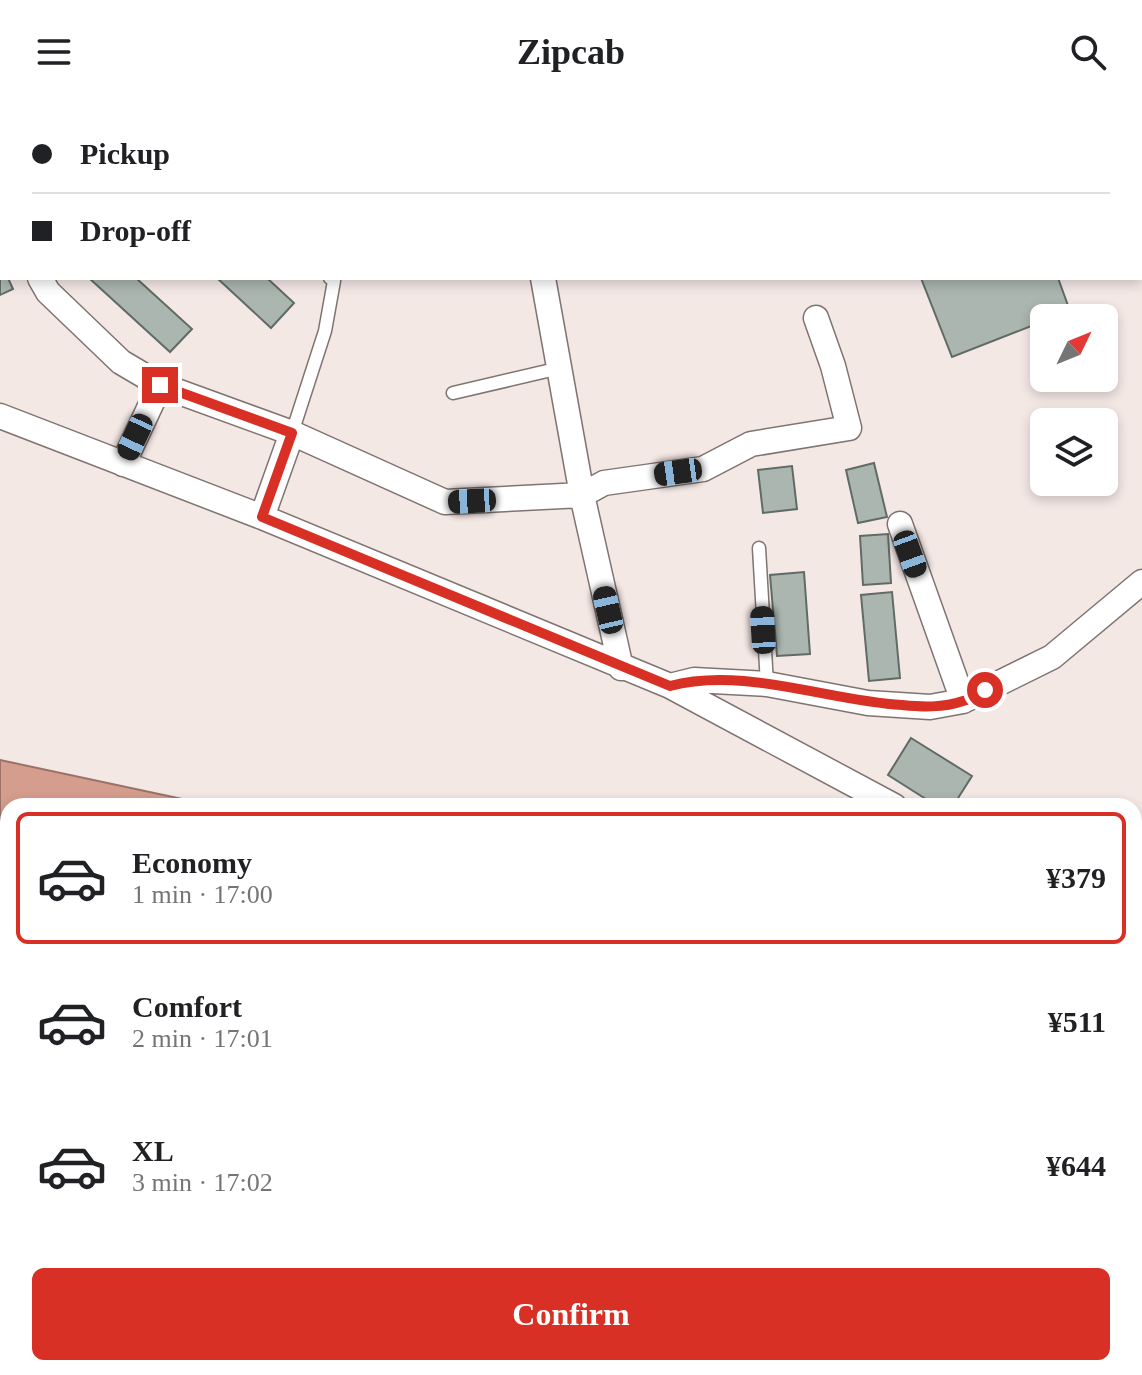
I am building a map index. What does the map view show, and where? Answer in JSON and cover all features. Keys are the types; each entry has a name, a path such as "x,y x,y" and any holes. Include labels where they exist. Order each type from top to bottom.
{"street":[{"path":"41,280 48,292 121,362 160,385 292,433 445,502 582,495 604,483 703,469 751,444 849,428 833,366 816,318"},
{"path":"543,280 582,495 621,668"},
{"path":"123,464 160,385"},
{"path":"0,416 262,517 670,686 879,798"},
{"path":"262,517 292,433"},
{"path":"900,524 963,701"},
{"path":"670,686 694,680 767,684 868,703 930,707 963,701 1052,657 1142,582"}],"lane":[{"path":"292,433 325,331 333,280"},
{"path":"453,393 560,368"},
{"path":"759,548 767,684"}],"shaded area":[{"path":"0,760 178,798 0,798"}],"building":[{"path":"0,280 9,280 13,289 0,295"},
{"path":"91,280 138,280 192,329 170,352"},
{"path":"219,280 269,280 294,303 271,328"},
{"path":"922,280 1059,280 1067,304 1030,304 1030,326 952,357"},
{"path":"874,463 887,517 858,523 846,470"},
{"path":"792,466 797,509 763,513 758,470"},
{"path":"888,534 891,583 863,585 860,536"},
{"path":"804,572 810,654 777,656 770,575"},
{"path":"892,592 900,678 869,681 861,595"},
{"path":"911,738 972,776 958,798 924,798 888,775"}],"route":[{"path":"160,385 292,433 262,517 621,668 670,686 694,680 767,684 868,703 930,707 963,701 985,690"}]}
